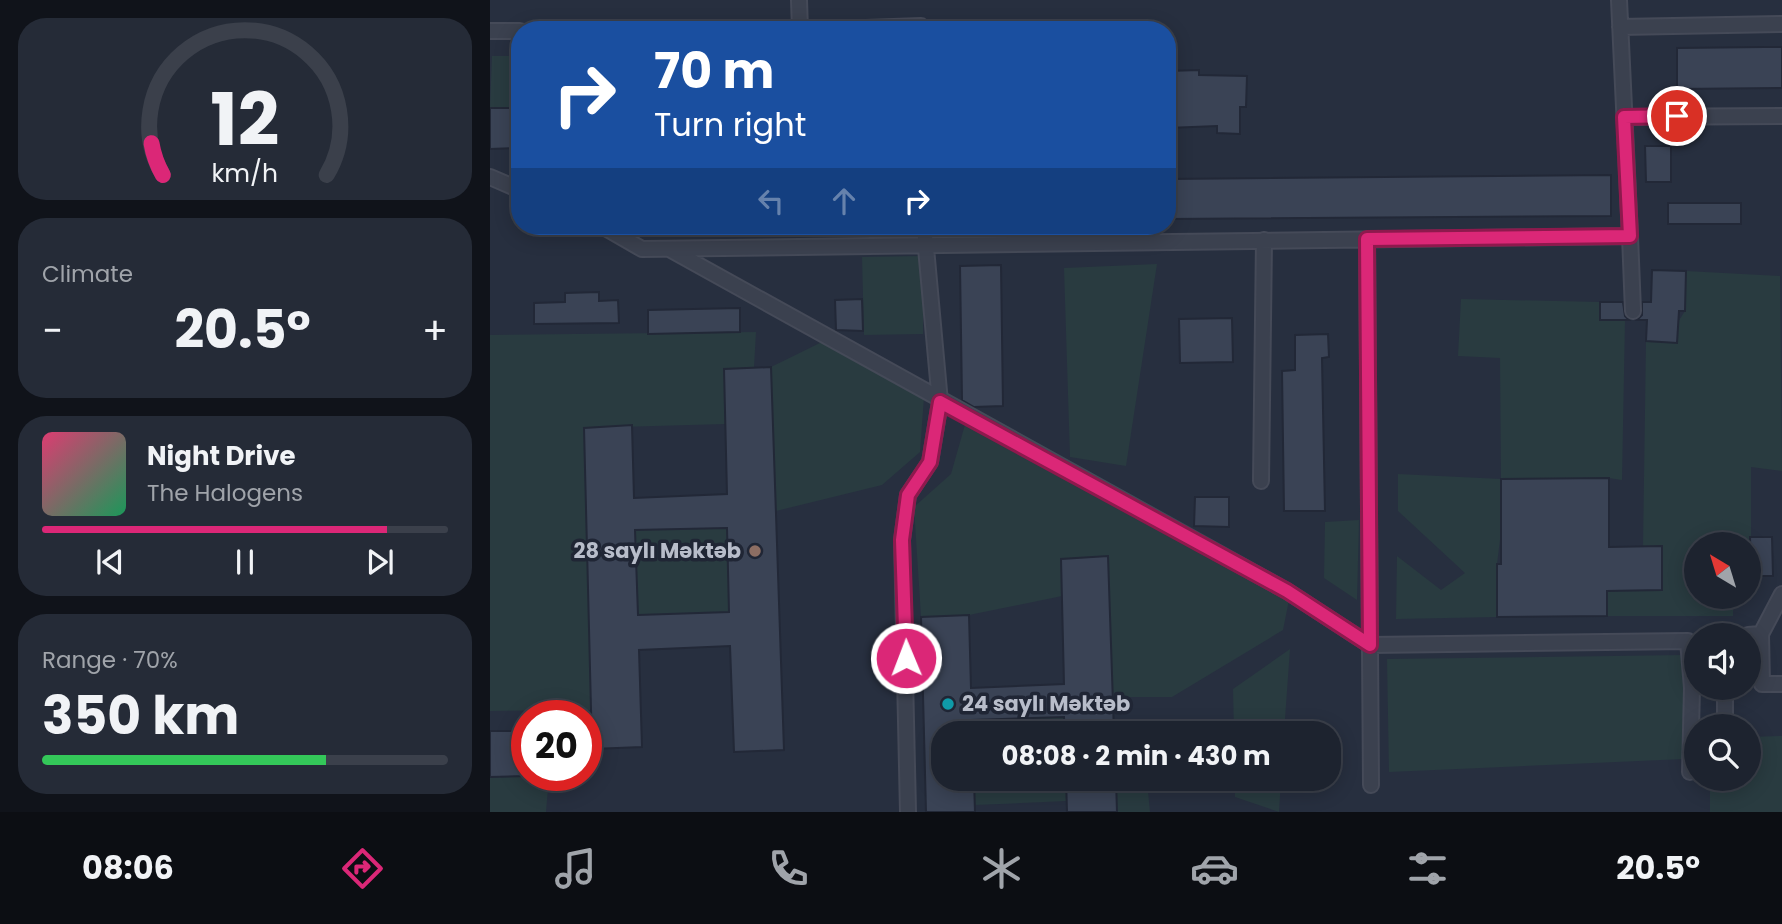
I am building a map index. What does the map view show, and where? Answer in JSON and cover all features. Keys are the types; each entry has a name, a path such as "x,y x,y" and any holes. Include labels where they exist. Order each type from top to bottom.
{"lane":[{"path":"799,0 800,21"},
{"path":"1619,0 1633,312"},
{"path":"1620,27 1782,24"},
{"path":"490,32 511,31"},
{"path":"1624,117 1782,116"},
{"path":"490,177 511,186"},
{"path":"618,235 642,249 1630,236"},
{"path":"908,812 902,540 908,495 930,462 940,402 924,235"},
{"path":"1367,239 1371,785"},
{"path":"1261,481 1264,240"},
{"path":"668,249 940,402 1287,591 1370,645 1684,641"},
{"path":"1761,625 1782,594"},
{"path":"1761,684 1782,684"}],"shaded area":[{"path":"492,56 511,56 511,108 490,108"},
{"path":"923,256 923,334 864,335 862,257"},
{"path":"1157,264 1126,466 1070,457 1064,268"},
{"path":"1686,271 1780,276 1782,471 1751,467 1751,532 1684,532 1684,609 1733,609 1733,616 1607,616 1607,591 1662,590 1662,547 1643,547 1646,341 1677,343 1678,322 1685,311"},
{"path":"1461,299 1600,302 1600,319 1625,320 1622,480 1609,478 1501,532 1497,564 1497,617 1396,619 1397,556 1441,590 1465,573 1398,511 1398,474 1501,479 1500,358 1458,356"},
{"path":"756,332 754,367 724,370 725,424 584,428 591,700 511,700 511,711 490,711 490,335"},
{"path":"826,340 924,397 920,452 882,485 776,511 771,367"},
{"path":"966,421 1289,600 1283,630 1172,697 1113,697 1108,557 1061,559 1062,596 969,615 921,617 914,507 951,474"},
{"path":"1359,520 1357,600 1324,578 1325,522"},
{"path":"727,528 729,612 638,615 635,530"},
{"path":"1290,649 1285,721 1234,721 1233,689"},
{"path":"1684,655 1684,759 1389,772 1387,659"},
{"path":"1064,717 1064,721 972,721"},
{"path":"1782,736 1782,812 1710,812 1710,791 1761,791 1761,737"},
{"path":"490,777 511,777 511,791 548,791 546,812 490,812"},
{"path":"974,791 1067,791 1067,801 975,805"},
{"path":"1116,791 1148,791 1150,812 1117,812"},
{"path":"1235,791 1280,791 1279,812 1235,797"}],"building":[{"path":"1782,47 1782,88 1677,89 1677,48"},
{"path":"1199,70 1199,75 1247,76 1246,107 1240,107 1240,134 1217,133 1217,126 1176,128 1176,71"},
{"path":"490,108 511,108 511,148 490,149"},
{"path":"1645,146 1671,146 1671,182 1646,182"},
{"path":"1611,175 1611,216 1176,219 1176,179"},
{"path":"1668,203 1741,203 1741,224 1668,224"},
{"path":"1001,265 1003,406 974,407 962,400 960,266"},
{"path":"1652,270 1686,271 1685,311 1679,311 1677,343 1646,341 1647,320 1637,320 1642,315 1642,302 1651,302"},
{"path":"599,292 599,301 618,300 619,323 534,324 534,303 565,302 565,293"},
{"path":"862,299 863,331 836,330 835,300"},
{"path":"1600,302 1623,302 1625,316 1629,320 1600,320"},
{"path":"740,308 740,332 648,334 648,310"},
{"path":"1232,318 1233,362 1180,363 1179,319"},
{"path":"1328,334 1329,357 1322,358 1325,511 1284,511 1282,371 1295,370 1295,335"},
{"path":"771,367 784,750 734,752 730,646 639,650 642,747 602,749 602,700 591,700 584,428 632,425 634,498 727,494 724,369","holes":["727,528 729,612 638,615 635,530"]},
{"path":"1609,478 1609,547 1662,546 1662,590 1607,591 1607,616 1497,617 1497,564 1501,564 1501,479"},
{"path":"1195,497 1229,497 1229,527 1194,526"},
{"path":"1761,537 1772,537 1773,576 1761,576"},
{"path":"1108,556 1114,721 1064,721 1064,717 931,721 931,791 974,791 975,812 926,812 921,617 969,615 971,688 1064,684 1061,559"},
{"path":"490,731 511,731 511,776 490,777"},
{"path":"1066,791 1116,791 1117,812 1067,812"}],"place":[{"name":"28 saylı Məktəb","path":"755,551"},
{"name":"24 saylı Məktəb","path":"948,704"}],"route":[{"path":"906,658 902,540 908,495 930,462 940,402 1287,591 1370,645 1367,239 1630,236 1624,117 1677,116"}]}
